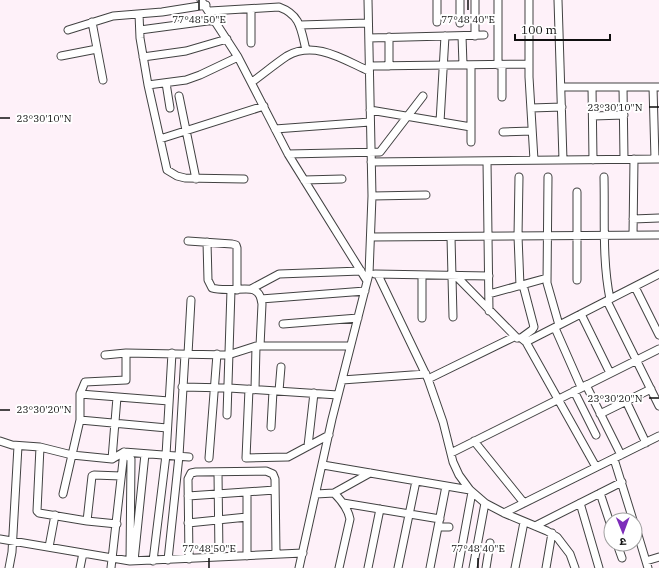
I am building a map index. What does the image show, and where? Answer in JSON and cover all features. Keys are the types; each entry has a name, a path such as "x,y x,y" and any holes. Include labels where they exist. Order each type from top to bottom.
{"street":[{"path":"299,568 338,395 368,277 372,196 368,0"},
{"path":"437,0 437,22"},
{"path":"460,0 460,23"},
{"path":"475,0 475,36"},
{"path":"498,0 502,98"},
{"path":"529,0 529,64 534,160"},
{"path":"558,0 562,87 563,160"},
{"path":"68,30 113,16 205,6 251,9 279,4 296,18 300,25 306,50"},
{"path":"205,6 238,57 288,154 361,271 368,277"},
{"path":"251,9 251,43"},
{"path":"139,14 143,57 148,85 167,170 176,176 185,178 244,179"},
{"path":"140,30 215,20"},
{"path":"92,22 103,80"},
{"path":"300,25 368,23"},
{"path":"369,38 484,35"},
{"path":"440,122 445,36"},
{"path":"462,36 463,65"},
{"path":"389,37 389,66"},
{"path":"143,57 186,51 227,39"},
{"path":"61,56 97,49"},
{"path":"252,82 288,56 310,49 329,53 369,69 389,66 529,64"},
{"path":"148,85 186,80 238,57"},
{"path":"471,65 471,142"},
{"path":"166,83 170,108"},
{"path":"371,162 657,159 656,87 562,87"},
{"path":"592,87 594,160"},
{"path":"623,87 624,159"},
{"path":"179,96 196,178"},
{"path":"288,154 380,152 423,96"},
{"path":"160,139 264,106"},
{"path":"531,108 562,107"},
{"path":"370,110 471,127"},
{"path":"593,116 624,115"},
{"path":"275,129 370,122"},
{"path":"503,132 532,132"},
{"path":"633,235 634,159"},
{"path":"487,161 489,310"},
{"path":"519,177 518,236 521,285 534,327 521,339"},
{"path":"548,177 547,278 557,326 584,386 600,414 618,457 622,482 631,512"},
{"path":"604,177 606,280 609,300 659,406"},
{"path":"304,180 342,179"},
{"path":"577,192 577,280"},
{"path":"372,196 426,195"},
{"path":"633,219 659,218"},
{"path":"371,237 659,235"},
{"path":"451,237 454,276 453,317"},
{"path":"188,241 236,245 237,248 228,354 229,388 227,415"},
{"path":"207,242 209,285 212,288 219,290 251,289 279,274 361,271"},
{"path":"368,277 378,275 488,276"},
{"path":"378,275 427,376 443,422 450,453 459,475 471,491 485,503 524,522 552,533 562,542 570,554 573,566"},
{"path":"342,380 427,376 514,337 521,339 557,326 657,275 659,284"},
{"path":"422,276 422,318"},
{"path":"454,276 521,339 558,399 596,467"},
{"path":"489,294 547,278"},
{"path":"635,287 659,335"},
{"path":"251,289 256,291 261,299 258,346 252,389 246,458 288,457 329,435"},
{"path":"261,299 365,291"},
{"path":"168,560 179,456 182,387 191,300"},
{"path":"581,314 610,373"},
{"path":"283,324 358,318"},
{"path":"105,355 126,353 228,354 258,346 350,346"},
{"path":"450,453 659,349"},
{"path":"63,494 80,420 80,394 85,382 126,380 126,353"},
{"path":"153,561 166,455 172,354"},
{"path":"209,458 217,354"},
{"path":"271,426 281,367"},
{"path":"182,387 252,389 338,395"},
{"path":"600,414 650,389"},
{"path":"574,391 596,435"},
{"path":"308,446 314,393"},
{"path":"80,394 169,401"},
{"path":"112,459 117,397"},
{"path":"626,401 646,442"},
{"path":"80,420 167,428"},
{"path":"504,513 659,436"},
{"path":"0,441 18,446 40,447 72,455 112,459 124,452 189,456"},
{"path":"474,441 524,503"},
{"path":"9,568 13,541 18,446"},
{"path":"40,447 37,509 39,512 87,521 116,524"},
{"path":"111,568 124,452"},
{"path":"124,452 131,459 132,561"},
{"path":"132,561 145,454"},
{"path":"323,465 471,491"},
{"path":"218,472 219,557"},
{"path":"189,559 188,479 191,473 270,472 273,474 275,490 276,554"},
{"path":"316,494 334,493 370,473"},
{"path":"87,521 92,476 94,474 121,476"},
{"path":"398,568 416,482"},
{"path":"535,526 622,482"},
{"path":"430,568 446,486"},
{"path":"188,496 275,490"},
{"path":"458,568 471,491"},
{"path":"247,492 247,556"},
{"path":"334,493 343,503 350,518 340,568"},
{"path":"600,493 606,512"},
{"path":"343,503 410,514 439,523 449,528"},
{"path":"474,568 485,503"},
{"path":"580,503 600,568"},
{"path":"368,568 380,509"},
{"path":"49,547 55,515"},
{"path":"188,523 247,516"},
{"path":"515,568 524,522"},
{"path":"546,568 552,533"},
{"path":"0,539 132,561 303,553"},
{"path":"486,568 490,543"},
{"path":"620,552 622,558"},
{"path":"643,552 647,565 659,557"},
{"path":"80,568 83,554"}]}
